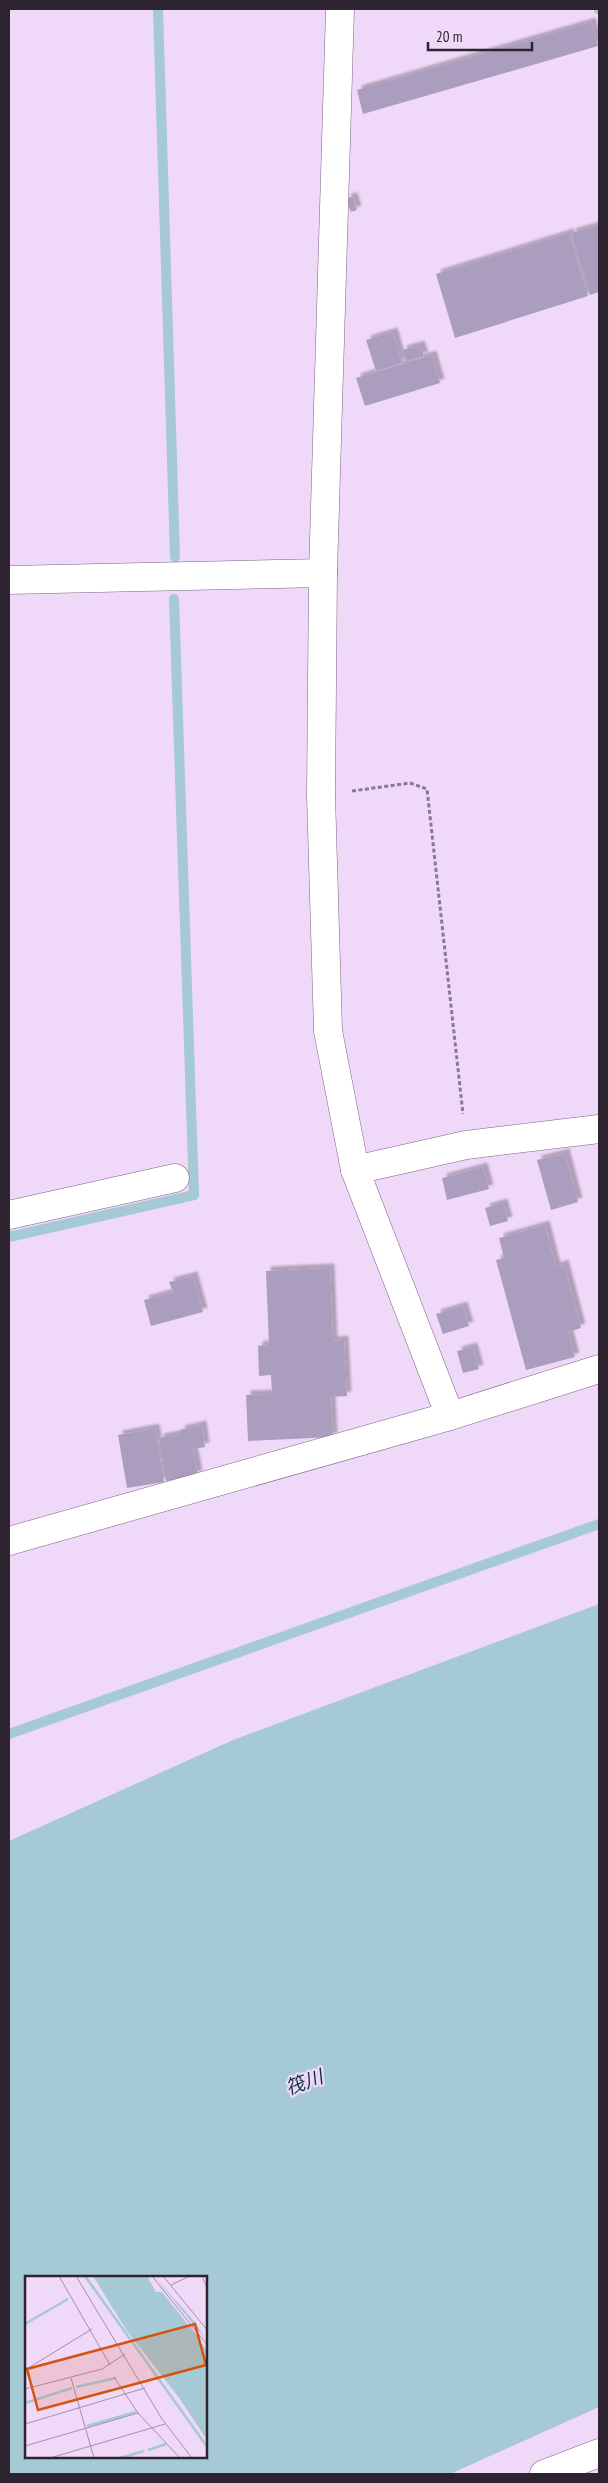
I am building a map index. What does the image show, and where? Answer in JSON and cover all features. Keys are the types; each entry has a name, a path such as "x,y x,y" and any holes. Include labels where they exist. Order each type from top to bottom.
{"street":[{"path":"340,9 323,573 321,795 328,1031 355,1170 450,1416"},
{"path":"9,580 323,573"},
{"path":"355,1170 466,1145 599,1129"},
{"path":"9,1215 175,1178"},
{"path":"9,1541 450,1416 599,1369"},
{"path":"544,2474 599,2453"}],"path":[{"path":"321,795 410,782 426,789 466,1145"}],"water":[{"name":"筏川","path":"599,1604 599,2407 450,2474 9,2474 9,1841 233,1740"}],"building":[{"path":"591,22 598,46 363,114 357,90"},
{"path":"353,197 357,210 351,212 346,198"},
{"path":"599,225 599,292 590,295 571,233"},
{"path":"569,233 588,296 455,338 436,274"},
{"path":"393,332 402,363 376,371 366,340"},
{"path":"420,345 424,356 406,361 402,350"},
{"path":"432,355 440,383 365,406 356,378"},
{"path":"565,1153 578,1202 551,1210 537,1160"},
{"path":"483,1167 489,1189 447,1200 442,1178"},
{"path":"503,1203 508,1221 490,1226 485,1208"},
{"path":"545,1225 556,1267 564,1264 581,1328 568,1332 575,1357 526,1370 496,1260 504,1258 499,1238"},
{"path":"330,1268 333,1341 344,1340 347,1396 331,1397 333,1437 248,1441 246,1395 272,1394 271,1375 259,1376 258,1346 269,1344 266,1271"},
{"path":"193,1276 203,1312 151,1326 144,1300 173,1292 169,1282"},
{"path":"463,1306 469,1326 443,1334 436,1314"},
{"path":"473,1347 479,1369 463,1373 457,1351"},
{"path":"202,1425 205,1447 193,1449 198,1475 166,1481 159,1438 181,1434 180,1430"},
{"path":"155,1428 164,1482 127,1488 118,1435"}],"waterway":[{"path":"158,9 175,557"},
{"path":"9,1237 194,1195 174,599"},
{"path":"9,1734 599,1524"}]}
